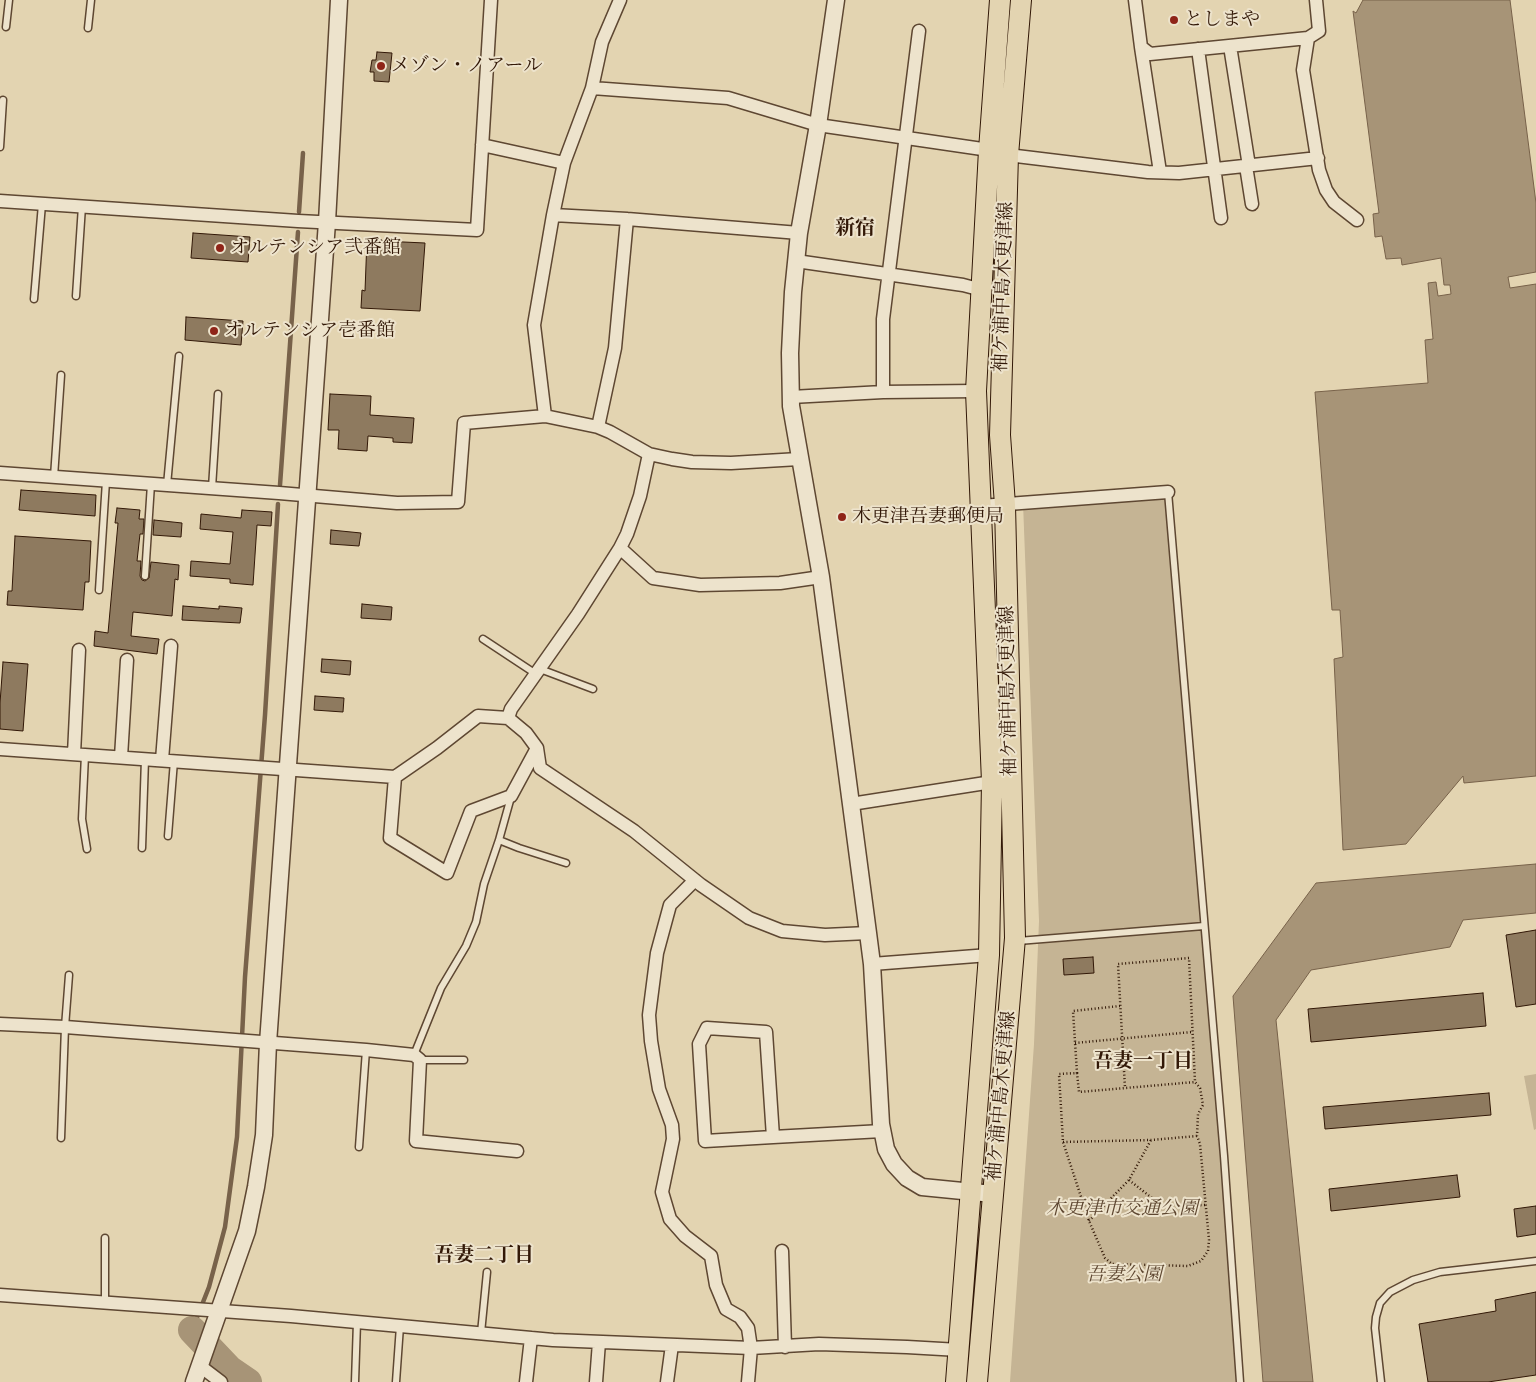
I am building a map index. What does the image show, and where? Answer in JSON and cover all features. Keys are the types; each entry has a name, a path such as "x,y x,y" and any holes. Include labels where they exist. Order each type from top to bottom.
{"main road":[{"name":"袖ケ浦中島木更津線","path":"977,1382 1015,942 1005,505 1000,435 1000,0"},
{"name":"袖ケ浦中島木更津線","path":"956,1382 989,955 992,782 976,390 982,290 1021,0"}],"street":[{"path":"194,1382 247,1231 264,1135 268,1043 327,222 339,0"},
{"path":"0,201 477,230 490,0"},
{"path":"545,416 534,325 553,215 564,163 592,88 602,42 620,0"},
{"path":"836,0 818,126 799,234 790,353 791,397 799,459 821,577 872,964 882,1131 886,1148 894,1164 907,1178 922,1187 993,1194"},
{"path":"1135,0 1160,172"},
{"path":"1141,47 1150,54 1308,38 1319,31 1316,0"},
{"path":"883,392 883,320 919,31"},
{"path":"1308,38 1303,70 1319,170 1326,190 1334,202 1357,220"},
{"path":"1230,46 1252,204"},
{"path":"1198,49 1216,169 1221,218"},
{"path":"592,88 728,98 818,126 999,153 1180,174 1318,158"},
{"path":"482,145 564,163"},
{"path":"553,215 627,219 799,234"},
{"path":"598,427 615,348 627,219"},
{"path":"796,262 889,274 982,290"},
{"path":"791,397 883,392 976,390"},
{"path":"0,473 397,503 458,502 464,423 545,416 598,427 649,454 692,462 762,462 799,459"},
{"path":"508,718 511,709 578,614 620,548 640,496 649,454"},
{"path":"981,506 1168,492"},
{"path":"620,548 652,578 700,585 780,583 821,577"},
{"path":"168,761 171,646"},
{"path":"79,650 79,755"},
{"path":"121,757 127,660"},
{"path":"0,749 395,777 437,748 478,716 508,718 526,733 537,748 540,768 634,831 695,880 749,918 782,932 825,936 868,933"},
{"path":"395,777 390,838 447,872 471,811 511,796 537,748"},
{"path":"851,804 992,782"},
{"path":"695,880 670,905 656,953 649,1016 659,1089 672,1125 672,1140 662,1192 670,1219 686,1236 711,1256 716,1285 726,1308 740,1317 748,1328 751,1348 748,1382"},
{"path":"872,964 989,955"},
{"path":"0,1024 65,1027 366,1050 417,1058 416,1141 516,1151"},
{"path":"773,1137 766,1032 707,1028 700,1044 705,1141 882,1131"},
{"path":"782,1251 784,1347"},
{"path":"0,1295 600,1342 751,1348 819,1344 959,1350"},
{"path":"526,1382 531,1338"},
{"path":"596,1382 600,1342"},
{"path":"668,1382 672,1346"},
{"path":"200,1366 221,1382"}],"lane":[{"path":"6,27 8,0"},
{"path":"88,28 91,0"},
{"path":"0,147 3,100"},
{"path":"34,299 42,204"},
{"path":"76,296 82,206"},
{"path":"167,485 179,356"},
{"path":"54,477 61,374"},
{"path":"212,488 218,394"},
{"path":"100,590 106,481"},
{"path":"145,576 151,484"},
{"path":"1168,492 1223,1146 1240,1382"},
{"path":"483,639 538,672 593,689"},
{"path":"79,755 82,819 87,849"},
{"path":"142,848 145,759"},
{"path":"168,761 168,836"},
{"path":"464,1060 417,1058 441,988 466,946 476,922 484,884 511,796"},
{"path":"499,840 566,863"},
{"path":"1015,942 1204,926"},
{"path":"61,1138 69,975"},
{"path":"359,1147 366,1050"},
{"path":"105,1238 105,1302"},
{"path":"1381,1382 1375,1328 1376,1317 1380,1303 1390,1292 1413,1280 1440,1272 1536,1260"},
{"path":"481,1333 487,1272"},
{"path":"355,1382 356,1322"},
{"path":"396,1382 400,1326"}],"path":[{"path":"1077,1073 1059,1074 1063,1142 1089,1220 1106,1258 1112,1264 1188,1266 1201,1261 1208,1251 1209,1240 1200,1144 1197,1136 1198,1114 1203,1105 1200,1088 1195,1082 1189,958 1118,964 1125,1088"},
{"path":"1120,1006 1072,1011 1079,1092 1195,1082"},
{"path":"1075,1042 1192,1032"},
{"path":"1063,1142 1151,1140 1197,1136"},
{"path":"1089,1220 1129,1180 1151,1140"},
{"path":"1129,1180 1162,1206 1206,1205"}],"green space":[{"name":"吾妻公園","path":"1168,492 1240,1382 1010,1382 1034,1044 1039,921 1023,503"},
{"path":"1536,1074 1536,1129 1534,1130 1524,1076"}],"shaded area":[{"path":"1363,0 1510,0 1536,203 1536,272 1508,277 1510,288 1536,284 1536,776 1464,783 1463,776 1406,844 1343,850 1334,659 1343,657 1340,610 1332,610 1315,392 1428,383 1425,340 1433,339 1428,283 1436,282 1438,296 1451,294 1450,285 1444,285 1441,258 1402,265 1401,258 1386,259 1382,236 1375,237 1373,214 1379,213 1353,11 1356,13"},
{"path":"1536,864 1536,913 1463,920 1450,947 1311,970 1276,1020 1313,1382 1263,1382 1233,996 1316,883"}],"building":[{"name":"メゾン・ノアール","path":"377,52 392,53 389,82 374,81 374,72 370,72 372,60 376,60"},
{"name":"オルテンシア弐番館","path":"193,233 250,237 248,262 191,258"},
{"path":"367,239 425,243 420,311 361,308 362,290 365,291"},
{"name":"オルテンシア壱番館","path":"186,317 243,321 241,345 185,340"},
{"path":"330,394 371,396 370,415 414,418 412,443 393,442 393,438 368,436 367,451 338,449 339,430 328,430"},
{"path":"21,490 96,495 95,516 19,510"},
{"path":"117,508 140,510 139,519 144,519 137,561 141,561 140,576 142,580 145,581 149,578 151,562 179,565 178,580 175,579 172,616 133,612 131,636 159,639 157,654 94,646 95,631 108,633 118,523 115,523"},
{"path":"242,510 272,512 271,526 257,525 253,585 230,583 230,579 190,576 191,561 230,564 233,532 200,529 201,514 241,518"},
{"path":"154,520 182,523 181,537 153,535"},
{"path":"331,530 361,533 359,546 330,544"},
{"path":"15,536 91,541 89,582 85,582 83,610 7,605 8,591 12,591"},
{"path":"362,604 392,607 391,620 361,618"},
{"path":"183,606 219,609 219,606 242,608 240,623 182,620"},
{"path":"322,659 351,661 350,675 321,672"},
{"path":"3,662 28,664 23,731 0,729"},
{"path":"315,696 344,698 343,712 314,710"},
{"path":"1536,930 1536,1004 1516,1007 1506,935"},
{"path":"1093,957 1094,973 1064,975 1063,959"},
{"path":"1483,993 1486,1026 1311,1042 1308,1009"},
{"path":"1489,1093 1491,1115 1325,1129 1323,1107"},
{"path":"1457,1175 1460,1197 1331,1211 1329,1189"},
{"path":"1536,1206 1536,1234 1517,1237 1514,1209"},
{"path":"1536,1292 1536,1375 1488,1382 1428,1382 1419,1324 1496,1311 1495,1300"}],"waterway":[{"path":"299,212 303,153"},
{"path":"280,485 298,232"},
{"path":"192,1330 209,1287 225,1227 237,1137 245,977 265,715 278,504"},
{"path":"192,1330 229,1369 248,1382"}],"place":[{"name":"としまや","path":"1174,20"},
{"name":"メゾン・ノアール","path":"381,66"},
{"name":"オルテンシア弐番館","path":"220,248"},
{"name":"オルテンシア壱番館","path":"214,331"},
{"name":"木更津吾妻郵便局","path":"842,517"}],"district":[{"name":"新宿","path":"855,229"},
{"name":"吾妻一丁目","path":"1143,1062"},
{"name":"吾妻二丁目","path":"484,1256"}],"park label":[{"name":"木更津市交通公園","path":"1122,1209"}]}
